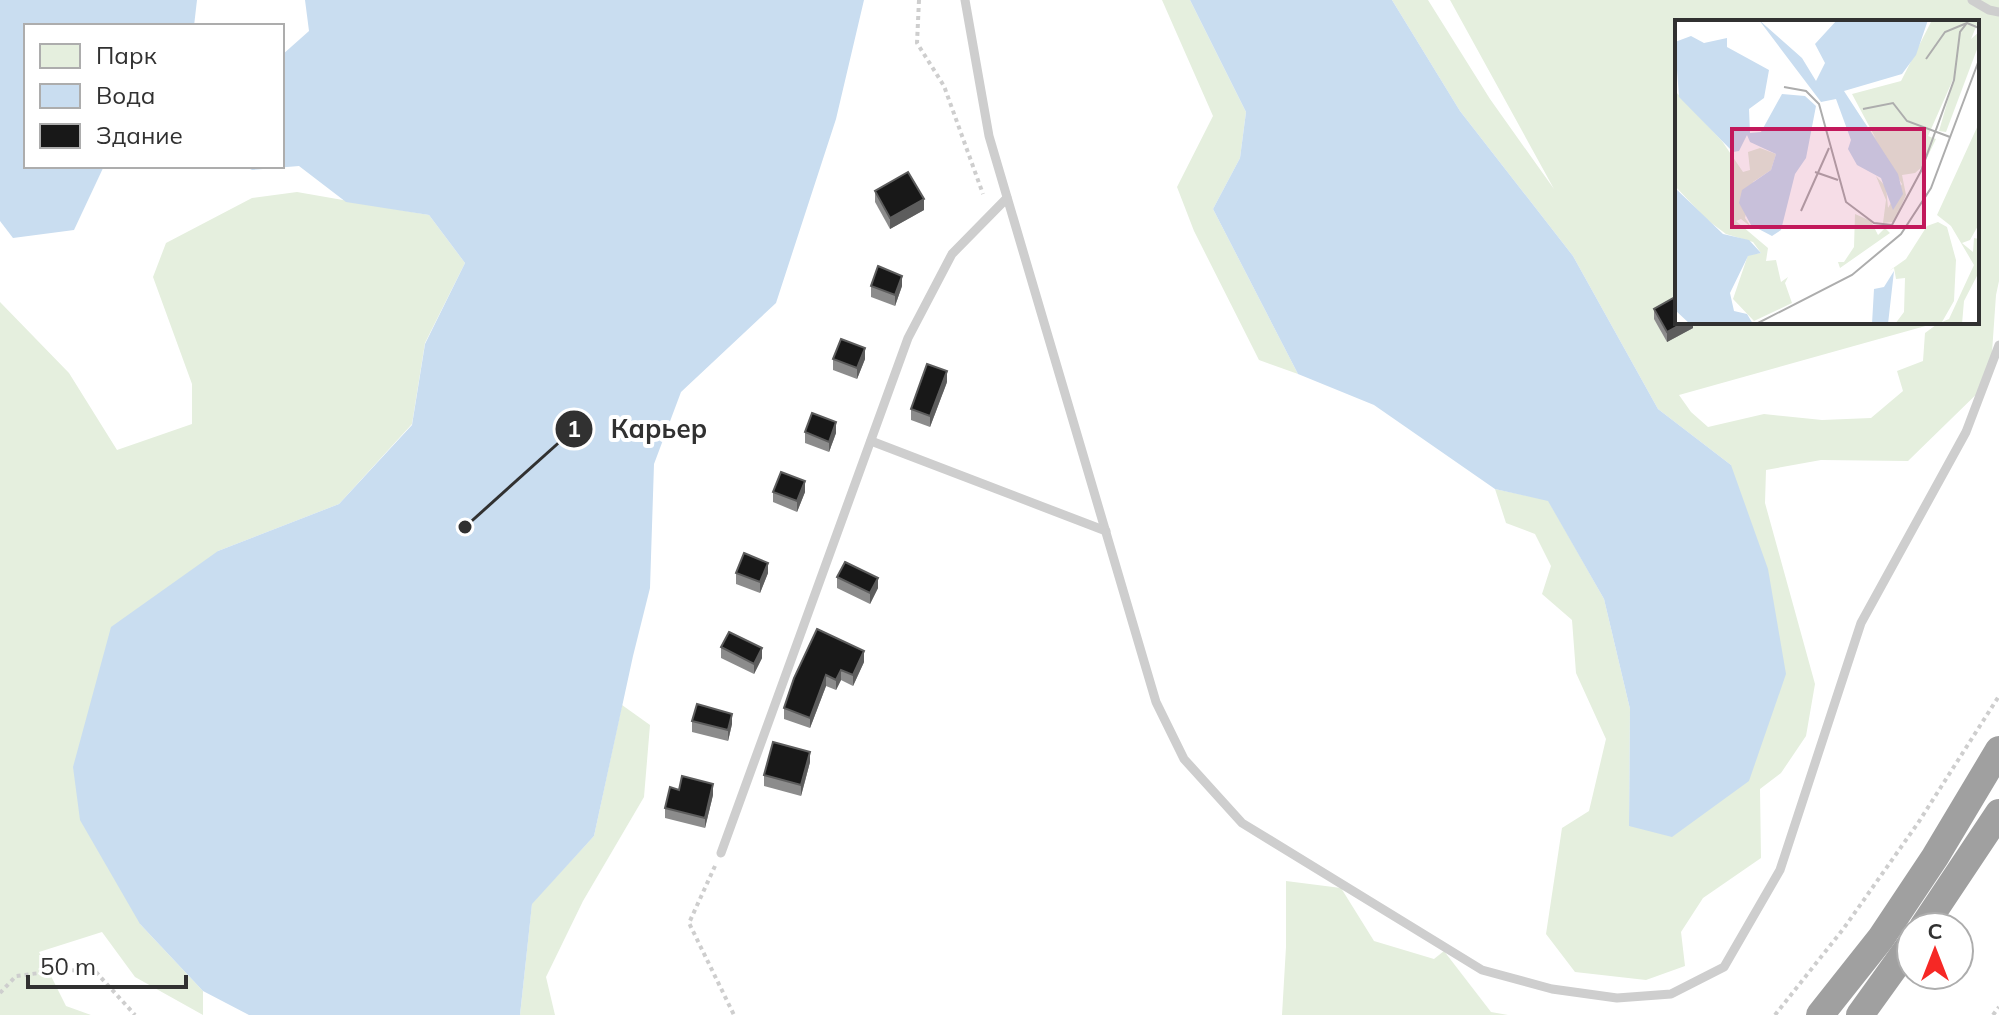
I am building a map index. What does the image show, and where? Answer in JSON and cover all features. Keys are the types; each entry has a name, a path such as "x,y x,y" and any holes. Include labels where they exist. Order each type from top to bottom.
{"highway":[{"path":"1820,1015 1881,938 1935,857 1999,750"},
{"path":"1934,911 1999,813"},
{"path":"1860,1015 1895,966"}],"lane":[{"path":"965,0 989,136 1156,702 1184,759 1242,823 1482,970 1552,989 1617,998 1671,994 1724,967 1780,870 1861,623 1966,432 1999,345"},
{"path":"1972,0 1999,12"},
{"path":"721,853 908,338 952,254 1007,198"},
{"path":"871,441 1106,531"}],"path":[{"path":"919,0 917,43 944,86 983,194"},
{"path":"1775,1015 1844,928 1910,835 1999,696"},
{"path":"721,853 689,923 734,1015"},
{"path":"0,993 16,976 63,970 95,971 135,1015"},
{"path":"1993,1015 1999,1007"}],"green space":[{"path":"1162,0 1190,0 1246,112 1240,158 1213,209 1298,374 1259,360 1194,231 1177,187 1213,116"},
{"path":"1392,0 1428,0 1490,99 1554,189 1450,0 1999,0 1999,281 1990,381 1908,461 1821,460 1766,470 1765,503 1815,684 1806,736 1781,773 1760,789 1761,858 1703,898 1681,932 1685,966 1646,980 1575,972 1546,934 1562,828 1589,811 1606,739 1576,673 1572,620 1542,594 1551,566 1535,534 1506,523 1495,489 1548,500 1604,599 1630,709 1629,827 1731,465 1658,409 1573,256 1460,111"},
{"path":"297,192 429,215 465,263 425,343 412,424 339,504 218,551 140,924 203,991 203,1015 135,977 102,932 39,952 66,1006 91,1015 0,1015 0,302 69,373 117,450 192,424 192,384 153,277 166,243 252,198"},
{"path":"622,705 650,725 644,797 583,901 546,977 555,1015 520,1015 532,903 594,836"},
{"path":"1286,881 1341,888 1374,941 1434,959 1444,951 1491,1012 1508,1015 1282,1015"}],"water":[{"path":"0,0 197,0 194,24 24,24 24,168 103,168 74,230 13,238 0,221"},
{"path":"305,0 864,0 836,119 776,303 681,392 654,464 650,588 594,836 532,904 520,1015 249,1015 203,991 140,924 80,820 73,767 111,627 218,551 339,504 412,425 425,344 465,263 429,215 346,202 299,166 284,167 284,53 309,31"},
{"path":"1190,0 1392,0 1460,111 1573,256 1658,409 1731,465 1768,569 1786,674 1749,781 1672,837 1629,826 1630,709 1604,599 1548,501 1495,489 1374,405 1298,374 1213,209 1240,158 1246,112"}],"building":[{"path":"908,172 924,199 890,218 875,191"},
{"path":"878,266 902,276 895,295 871,286"},
{"path":"1675,297 1675,324 1681,324 1667,332 1654,309"},
{"path":"841,339 865,348 857,368 833,359"},
{"path":"927,364 947,371 930,416 911,409"},
{"path":"812,413 836,422 829,442 805,432"},
{"path":"781,472 805,481 797,501 773,492"},
{"path":"744,553 768,563 760,582 736,573"},
{"path":"845,562 878,578 870,593 837,577"},
{"path":"817,629 864,651 853,675 841,670 836,680 826,675 810,718 784,708"},
{"path":"729,632 762,648 754,664 721,647"},
{"path":"697,704 732,714 728,730 692,721"},
{"path":"773,742 810,752 801,785 764,775"},
{"path":"682,776 713,784 705,818 665,808 670,787 679,790"}],"place":[{"name":"Карьер","path":"465,527"}]}
